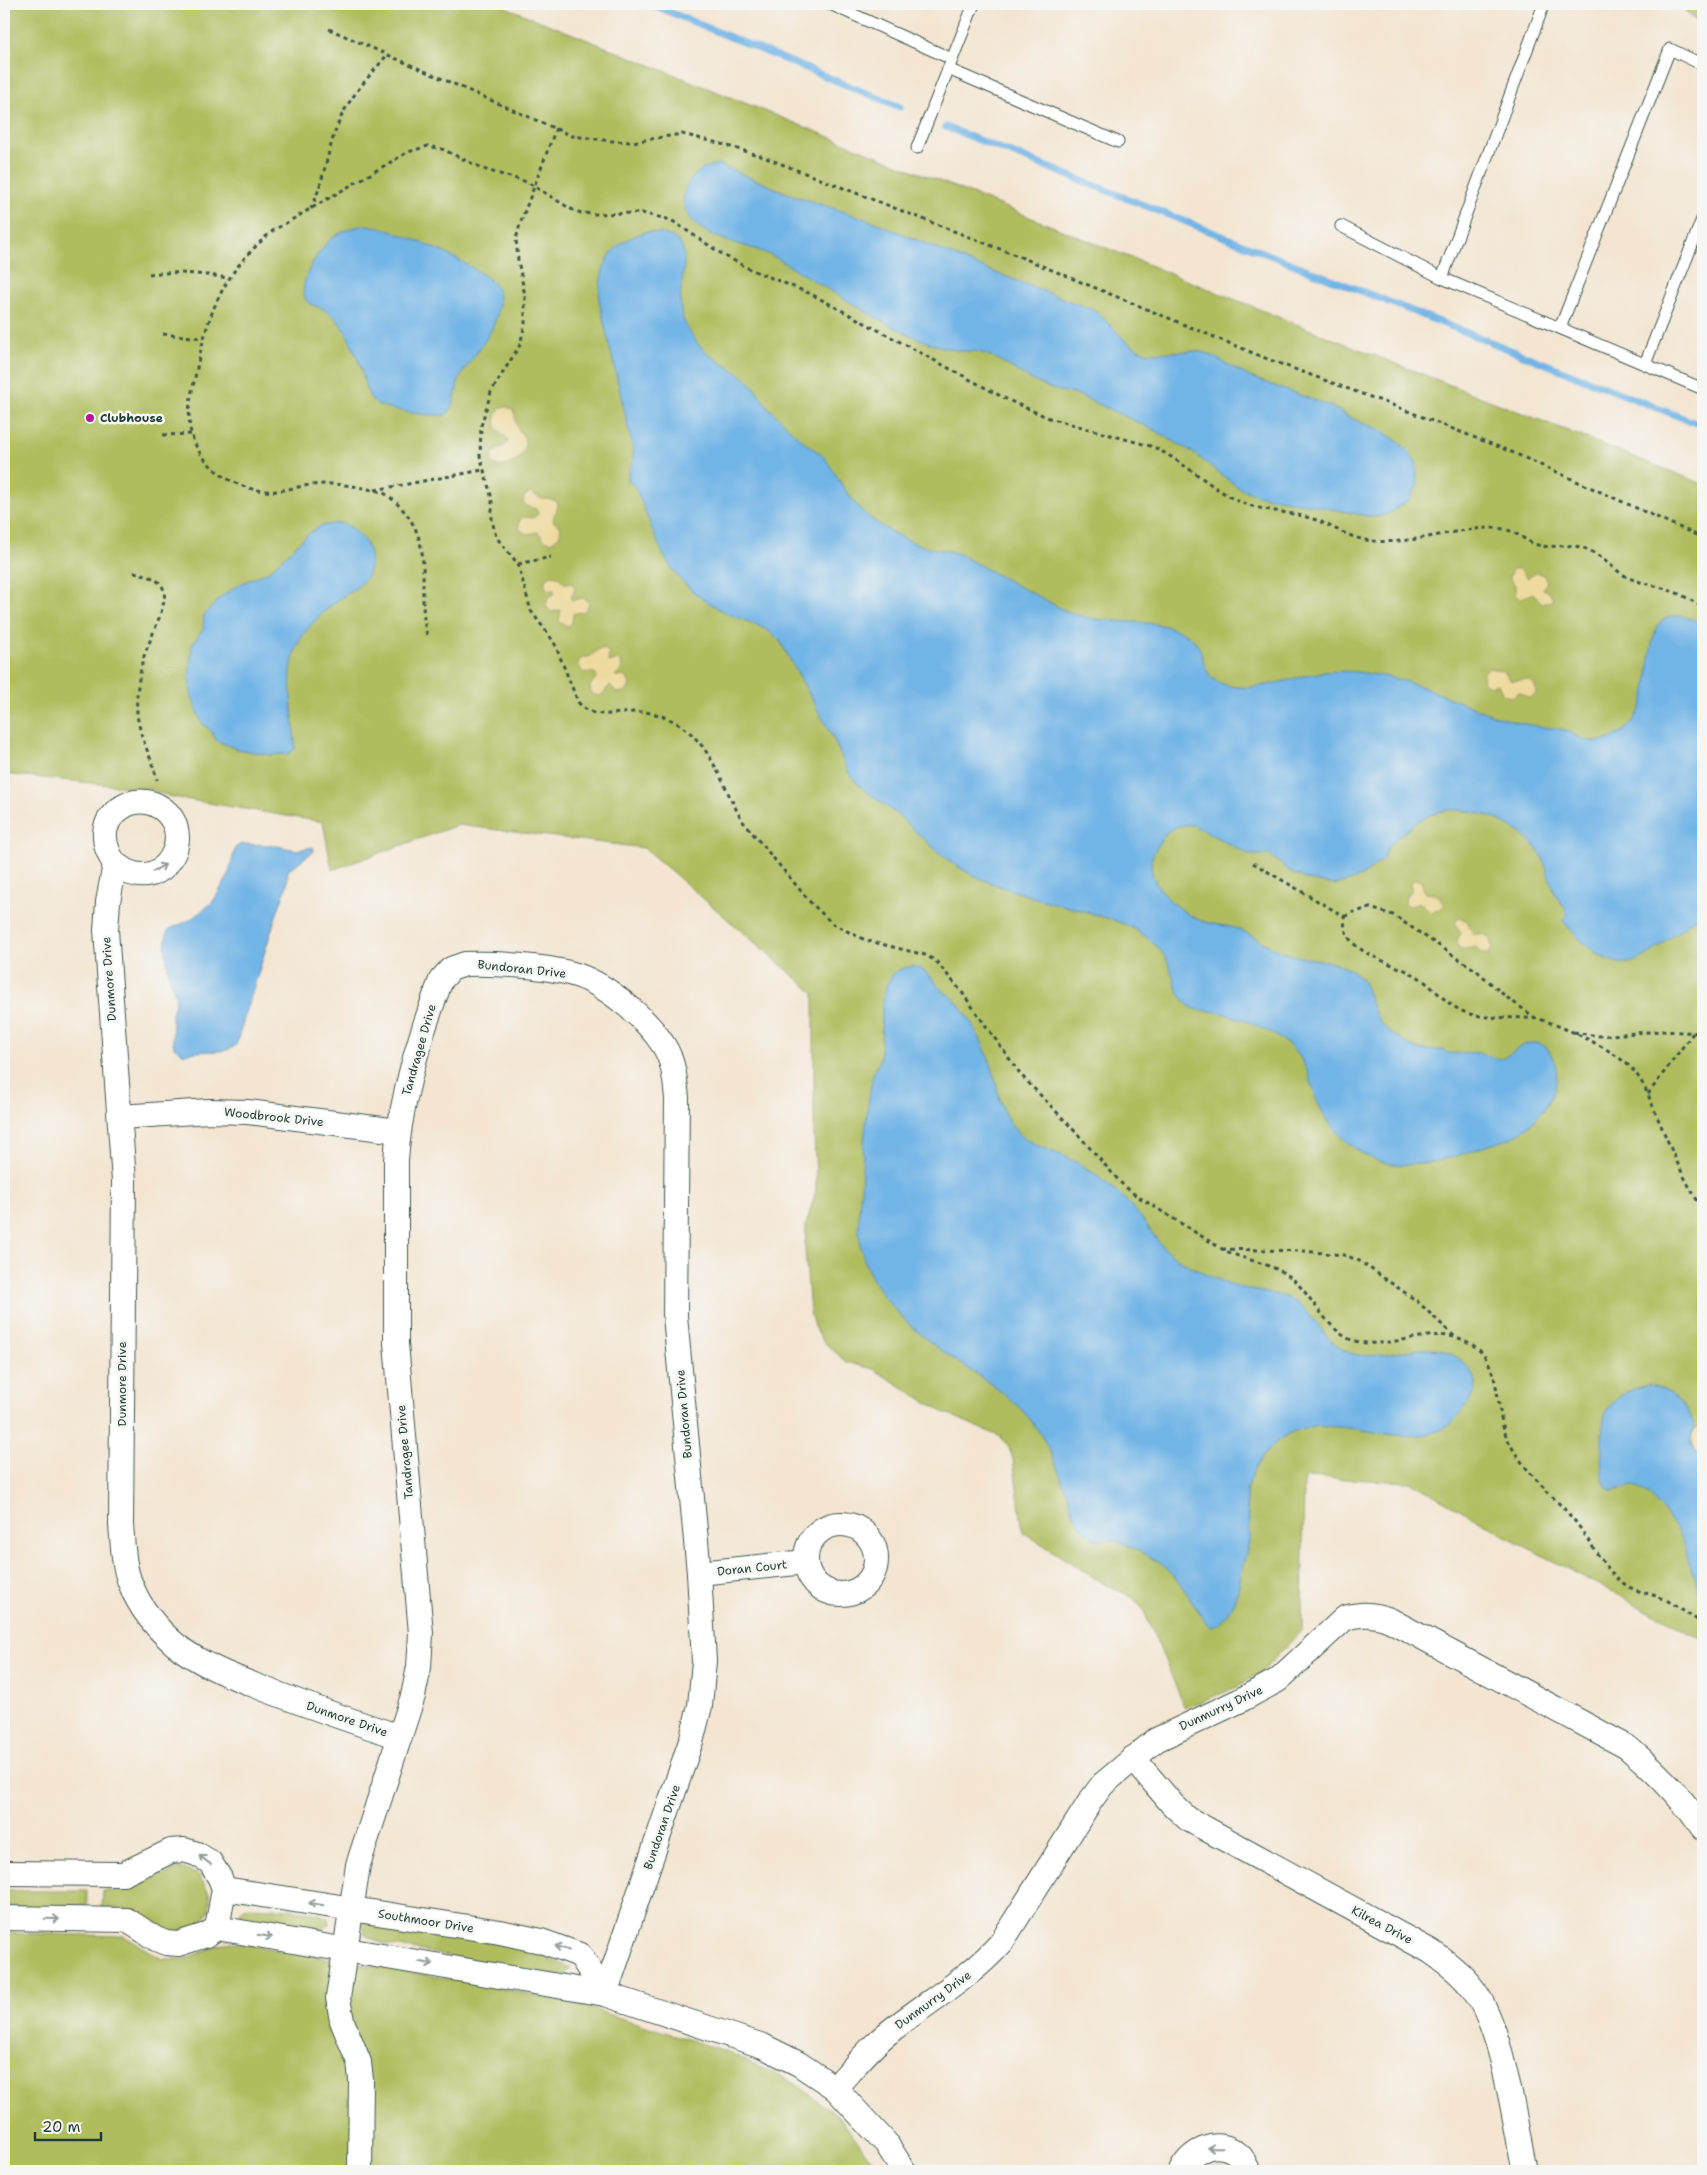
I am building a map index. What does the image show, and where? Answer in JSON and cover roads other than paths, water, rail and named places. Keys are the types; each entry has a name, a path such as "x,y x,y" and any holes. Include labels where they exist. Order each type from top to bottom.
{"street":[{"path":"134,802 150,802 163,808 174,821 178,835 176,851 167,864 157,871 144,875 128,872 115,864 107,852 104,837 107,824 118,809 134,802"},
{"name":"Dunmore Drive","path":"115,864 108,902 106,930 124,1181 121,1525 124,1555 130,1584 142,1607 157,1627 176,1646 200,1660 233,1677 322,1711 400,1737"},
{"name":"Tandragee Drive","path":"360,2171 361,2080 359,2062 342,2020 338,1998 358,1864 413,1696 419,1667 421,1633 396,1343 396,1160 398,1131 404,1099 441,980 451,969 466,964"},
{"name":"Bundoran Drive","path":"466,964 557,970 594,983 624,1004 650,1027 664,1046 675,1076 676,1316 699,1573 704,1662 700,1706 692,1738 605,1994"},
{"name":"Woodbrook Drive","path":"120,1117 231,1111 398,1131"},
{"name":"Doran Court","path":"699,1573 806,1562"},
{"name":"Dunmurry Drive","path":"835,2088 865,2053 887,2033 985,1961 1001,1942 1103,1784 1156,1740 1239,1701 1278,1680 1345,1618 1358,1614 1374,1614 1390,1620 1627,1747 1656,1771 1687,1805 1703,1828"},
{"name":"Kilrea Drive","path":"1133,1758 1173,1805 1188,1819 1430,1951 1454,1968 1474,1989 1487,2015 1496,2040 1524,2171"},
{"path":"4,1873 123,1874 171,1851 184,1850 197,1854 210,1862 220,1878 224,1889 217,1928"},
{"name":"Southmoor Drive","path":"224,1889 500,1932 541,1941 580,1954 605,1994"},
{"path":"4,1918 127,1920 156,1939 166,1943 178,1944 206,1935 217,1928 605,1994 763,2046 799,2064 835,2088 886,2143 904,2171"},
{"path":"1181,2171 1185,2162 1195,2152 1211,2146 1230,2150 1241,2158 1249,2171"}],"lane":[{"path":"830,4 950,64 1118,142"},
{"path":"916,148 974,4"},
{"path":"1442,278 1544,4"},
{"path":"1560,328 1670,49 1703,64"},
{"path":"1644,364 1703,216"},
{"path":"1341,226 1442,278 1703,389"}],"water":[{"path":"718,164 787,193 875,222 973,264 1096,311 1127,342 1138,349 1149,353 1193,351 1207,353 1250,377 1330,406 1353,419 1381,430 1408,450 1416,462 1418,485 1409,500 1386,515 1373,517 1257,495 1239,488 1192,452 1154,430 1074,393 1062,392 1040,384 984,353 949,349 914,337 867,312 774,257 708,233 691,219 686,210 684,193 693,177 700,171"},
{"path":"367,225 395,232 452,256 483,274 497,289 499,300 494,323 485,341 462,374 452,407 445,415 419,414 388,408 374,402 368,394 361,367 342,327 329,313 308,302 304,294 306,276 317,256 329,241 346,230"},
{"path":"646,232 665,234 676,240 682,248 684,270 681,311 685,324 698,344 709,355 750,382 770,409 805,443 824,457 855,503 873,520 903,538 930,548 959,554 1058,607 1073,613 1104,620 1158,625 1184,633 1193,639 1198,646 1210,675 1216,681 1226,685 1237,687 1260,686 1325,672 1366,673 1386,676 1414,684 1504,718 1535,726 1568,731 1593,742 1601,741 1612,738 1623,731 1640,709 1647,683 1654,636 1660,624 1669,617 1683,617 1703,624 1703,916 1690,922 1643,958 1633,962 1613,962 1585,944 1563,921 1567,912 1555,894 1542,856 1532,843 1521,833 1495,818 1460,810 1446,810 1430,815 1415,823 1397,838 1387,849 1383,859 1366,873 1353,880 1333,885 1308,880 1292,873 1270,855 1250,855 1193,825 1182,825 1169,831 1155,851 1151,865 1156,883 1169,899 1185,912 1202,921 1235,928 1283,952 1341,965 1349,969 1363,982 1381,1023 1386,1029 1411,1047 1425,1050 1444,1050 1447,1053 1479,1053 1499,1058 1509,1055 1524,1045 1537,1043 1547,1048 1551,1054 1557,1075 1551,1097 1545,1108 1527,1127 1508,1139 1462,1154 1422,1164 1408,1165 1381,1162 1353,1147 1338,1134 1321,1110 1306,1070 1296,1052 1280,1038 1248,1022 1226,1014 1198,1010 1188,1005 1180,995 1165,957 1147,938 1131,927 1085,911 1031,897 961,869 866,791 849,773 832,736 780,641 767,630 735,617 706,601 689,588 677,575 659,545 635,487 628,480 633,449 599,300 602,276 609,256 624,242"},
{"path":"338,523 352,528 366,543 370,554 369,570 368,575 356,588 338,600 315,621 300,639 297,646 291,671 295,749 288,754 270,755 237,749 217,741 211,731 201,722 192,697 189,680 192,645 203,629 204,615 222,596 240,584 269,571 307,535 320,526"},
{"path":"241,844 272,845 296,850 313,847 314,851 288,870 287,885 236,1045 226,1050 184,1054 174,1047 173,1043 172,1014 176,998 169,975 165,947 167,932 190,920 212,903 228,877 235,848"},
{"path":"913,966 925,972 942,990 952,997 971,1022 989,1058 1002,1106 1013,1127 1028,1140 1067,1157 1085,1167 1102,1180 1133,1208 1161,1245 1178,1259 1197,1270 1231,1284 1292,1300 1308,1313 1328,1338 1344,1350 1368,1356 1411,1350 1438,1350 1451,1354 1464,1363 1474,1378 1476,1387 1474,1394 1455,1419 1447,1427 1429,1434 1410,1436 1328,1426 1307,1428 1288,1434 1274,1444 1260,1460 1247,1487 1246,1496 1250,1537 1238,1590 1230,1610 1219,1623 1212,1627 1208,1625 1178,1581 1162,1565 1119,1541 1098,1540 1081,1527 1051,1454 1029,1418 1007,1397 942,1351 909,1324 880,1291 867,1267 859,1237 859,1220 868,1102 873,1074 879,1063 881,1050 882,1006 887,985 893,974 901,969"},
{"path":"1650,1385 1673,1395 1685,1407 1694,1429 1691,1437 1693,1446 1703,1461 1703,1603 1683,1544 1675,1527 1660,1507 1648,1493 1633,1486 1612,1491 1607,1488 1603,1478 1601,1463 1602,1433 1606,1413 1621,1395 1635,1388"}],"waterway":[{"path":"650,4 900,107"},
{"path":"946,127 1703,426"}],"place":[{"name":"Clubhouse","path":"90,418"}]}
